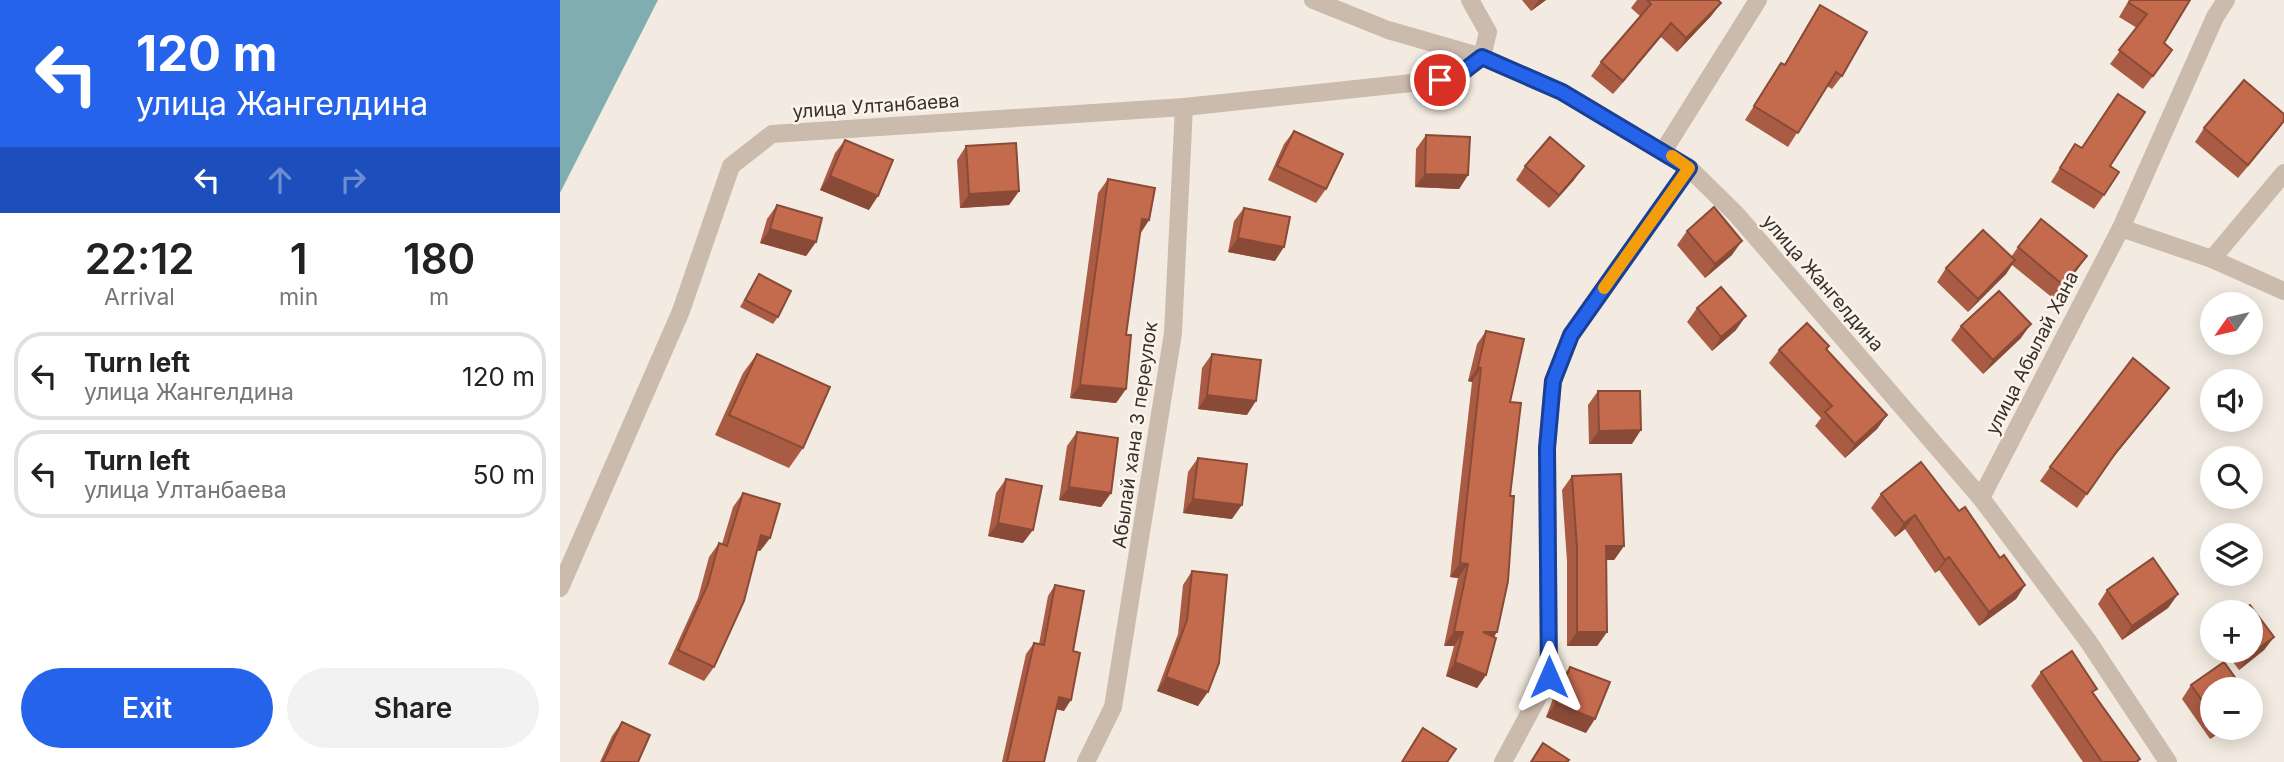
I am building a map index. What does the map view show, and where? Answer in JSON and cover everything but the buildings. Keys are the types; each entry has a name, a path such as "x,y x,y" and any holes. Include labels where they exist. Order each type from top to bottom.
{"street":[{"name":"улица Жангелдина","path":"1313,0 1388,30 1482,57 1562,92 1664,150 1689,168 1736,214 1980,498 2088,641 2168,762"},
{"path":"1470,0 1488,32 1482,57"},
{"path":"1664,150 1758,0"},
{"name":"улица Абылай Хана","path":"1980,498 2120,228 2214,17 2226,0"},
{"name":"улица Ултанбаева","path":"560,588 681,311 731,166 772,134 1184,107 1440,80 1461,73 1482,57"},
{"name":"Абылай хана 3 переулок","path":"1086,762 1113,706 1173,333 1184,107"},
{"path":"1503,762 1549,677 1547,448 1553,381 1571,335 1689,168"},
{"path":"2212,259 2284,173"},
{"path":"2120,228 2212,259 2284,291"}],"water":[{"path":"560,0 658,0 560,193"}],"slow traffic":[{"path":"1604,288 1689,168 1672,156"}],"route":[{"path":"1440,80 1461,73 1482,57 1562,92 1664,150 1689,168 1571,335 1553,381 1547,448 1549,677"}]}
